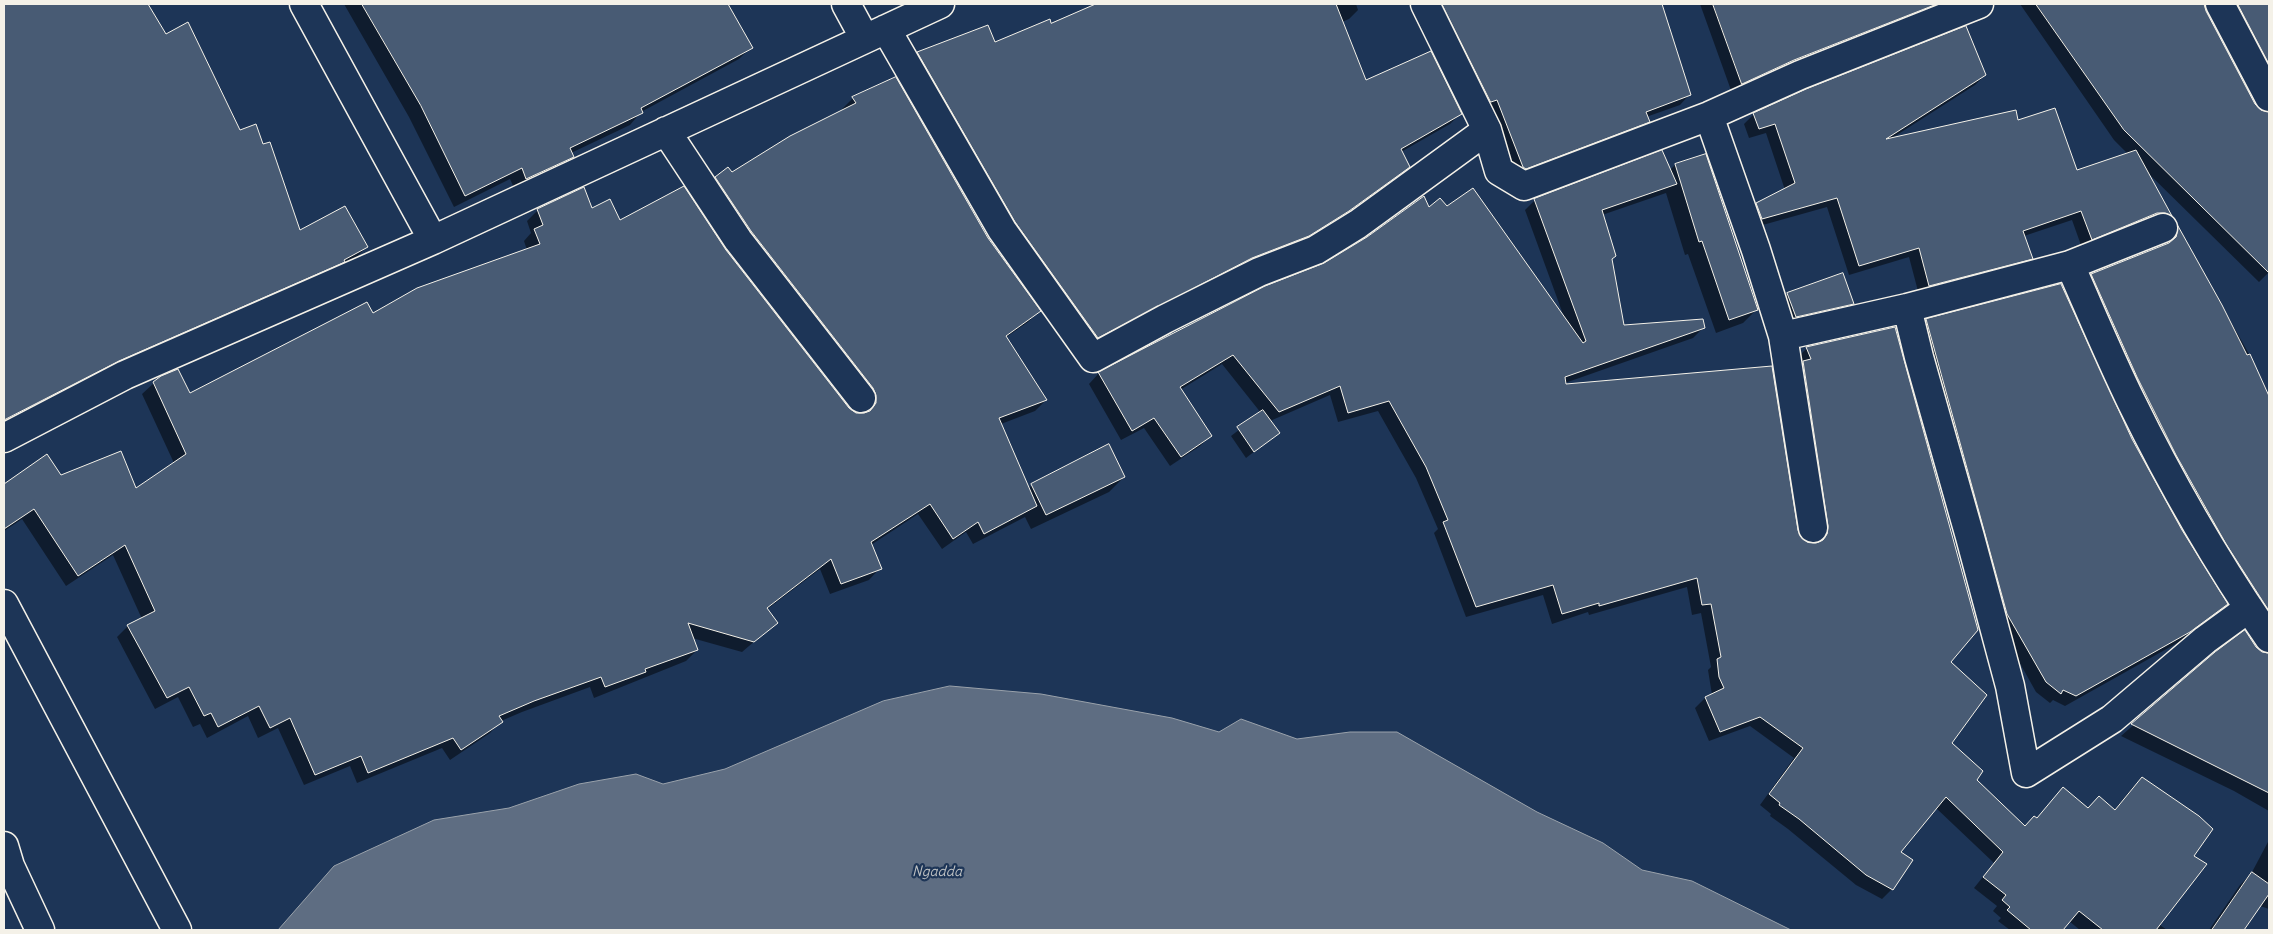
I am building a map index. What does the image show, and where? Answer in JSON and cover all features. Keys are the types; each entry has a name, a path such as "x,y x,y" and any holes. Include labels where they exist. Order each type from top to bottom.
{"street":[{"path":"304,4 433,240"},
{"path":"846,4 875,34 1002,230 1093,358 1165,319 1259,272 1316,250 1358,224 1487,130"},
{"path":"4,438 125,376 433,240 940,4"},
{"path":"1425,4 1487,130 1499,171 1524,186 1709,116 1800,75 1979,4"},
{"path":"2220,4 2269,97"},
{"path":"1709,116 1756,250 1783,336 1813,528"},
{"path":"666,131 738,240 862,398"},
{"path":"1783,336 1907,308 2070,265 2163,228"},
{"path":"2070,265 2130,401 2179,493 2248,608 2269,638"},
{"path":"1907,308 2007,677 2026,773 2112,719 2205,640 2248,608"},
{"path":"4,604 177,930"},
{"path":"4,846 10,866 40,930"}],"water":[{"name":"Ngadda","path":"950,686 1041,694 1172,718 1219,732 1241,719 1297,739 1350,732 1397,732 1537,812 1603,843 1642,870 1692,881 1791,930 278,930 334,866 434,820 509,808 579,784 636,774 663,784 725,769 883,701"}],"building":[{"path":"4,4 148,4 166,34 188,22 240,130 256,124 263,144 270,142 300,230 345,206 368,247 344,260 345,262 119,361 4,420"},
{"path":"362,4 728,4 753,48 641,108 643,113 570,148 574,157 526,179 522,168 465,196 421,106"},
{"path":"1096,4 1336,4 1366,80 1431,51 1462,114 1401,149 1410,167 1349,211 1309,236 1252,258 1098,338 1015,222 917,52 988,25 995,42 1050,19 1051,23"},
{"path":"1442,4 1662,4 1691,95 1646,112 1650,122 1526,169 1523,167 1497,100 1491,102"},
{"path":"1713,4 1937,4 1794,60 1742,84"},
{"path":"2036,4 2204,4 2255,104 2261,110 2269,112 2269,273 2124,130"},
{"path":"2238,4 2269,4 2269,64"},
{"path":"1966,26 1986,75 1886,139 2016,110 2018,120 2055,108 2077,170 2136,150 2172,216 2165,213 2157,213 2092,240 2081,211 2023,231 2033,259 1929,286 1919,248 1859,266 1837,198 1762,219 1756,203 1795,183 1775,124 1759,129 1753,113 1806,89"},
{"path":"896,77 988,238 1041,311 1006,336 1047,400 999,418 1037,506 984,534 978,522 953,539 930,504 871,542 882,569 841,584 831,559 767,608 778,623 754,642 688,623 698,650 645,669 646,672 605,687 601,677 534,701 499,716 503,722 461,750 453,738 368,773 361,756 315,775 290,718 270,728 259,706 218,727 211,713 204,716 189,687 167,698 127,625 155,611 125,545 78,576 34,509 4,529 4,484 47,454 61,475 121,451 136,488 186,454 153,382 161,376 178,369 190,393 367,302 373,313 417,288 540,244 534,229 543,225 537,209 584,187 592,208 610,199 620,220 684,186 726,250 849,408 856,413 870,411 876,403 876,395 873,388 751,231 715,177 728,167 732,172 790,136 856,103 852,97"},
{"path":"1662,150 1677,184 1602,210 1616,256 1612,259 1624,325 1703,319 1705,328 1565,377 1566,384 1772,366 1798,530 1801,537 1807,542 1816,543 1823,540 1827,534 1828,526 1803,361 1811,359 1806,347 1895,327 1978,630 1951,662 1987,695 1952,743 1983,771 1977,780 2025,826 2034,816 2037,818 2063,787 2088,808 2099,796 2115,810 2142,777 2199,816 2213,829 2194,856 2207,864 2156,930 2103,930 2079,911 2063,930 2031,930 2007,910 2010,907 2002,900 2006,895 1983,877 2003,852 1946,797 1901,852 1913,860 1893,890 1866,875 1799,819 1779,805 1780,803 1769,794 1803,748 1760,717 1720,732 1705,697 1724,688 1719,677 1717,659 1721,657 1711,604 1702,605 1697,578 1599,606 1599,603 1562,614 1553,585 1476,607 1443,522 1448,520 1426,467 1389,401 1348,413 1340,386 1279,412 1233,355 1180,387 1212,436 1181,457 1154,418 1132,431 1098,372 1265,286 1324,263 1367,237 1424,196 1429,207 1440,198 1447,206 1473,188 1583,343 1586,341 1534,199"},
{"path":"1706,154 1758,310 1729,320 1702,241 1699,242 1675,164"},
{"path":"2178,226 2222,305 2247,355 2250,354 2269,396 2269,611 2226,544 2176,455 2137,377 2091,274 2169,243 2176,237"},
{"path":"1843,273 1854,304 1796,317 1787,293"},
{"path":"2061,284 2132,439 2182,530 2228,604 2190,632 2076,696 2063,690 2061,694 2046,682 2007,614 1926,319"},
{"path":"1263,410 1280,433 1254,452 1237,427"},
{"path":"1109,444 1125,477 1046,515 1031,484"},
{"path":"2245,630 2256,647 2262,652 2269,653 2269,793 2131,724 2215,652"},
{"path":"2252,872 2269,884 2269,894 2244,930 2212,930"}]}
